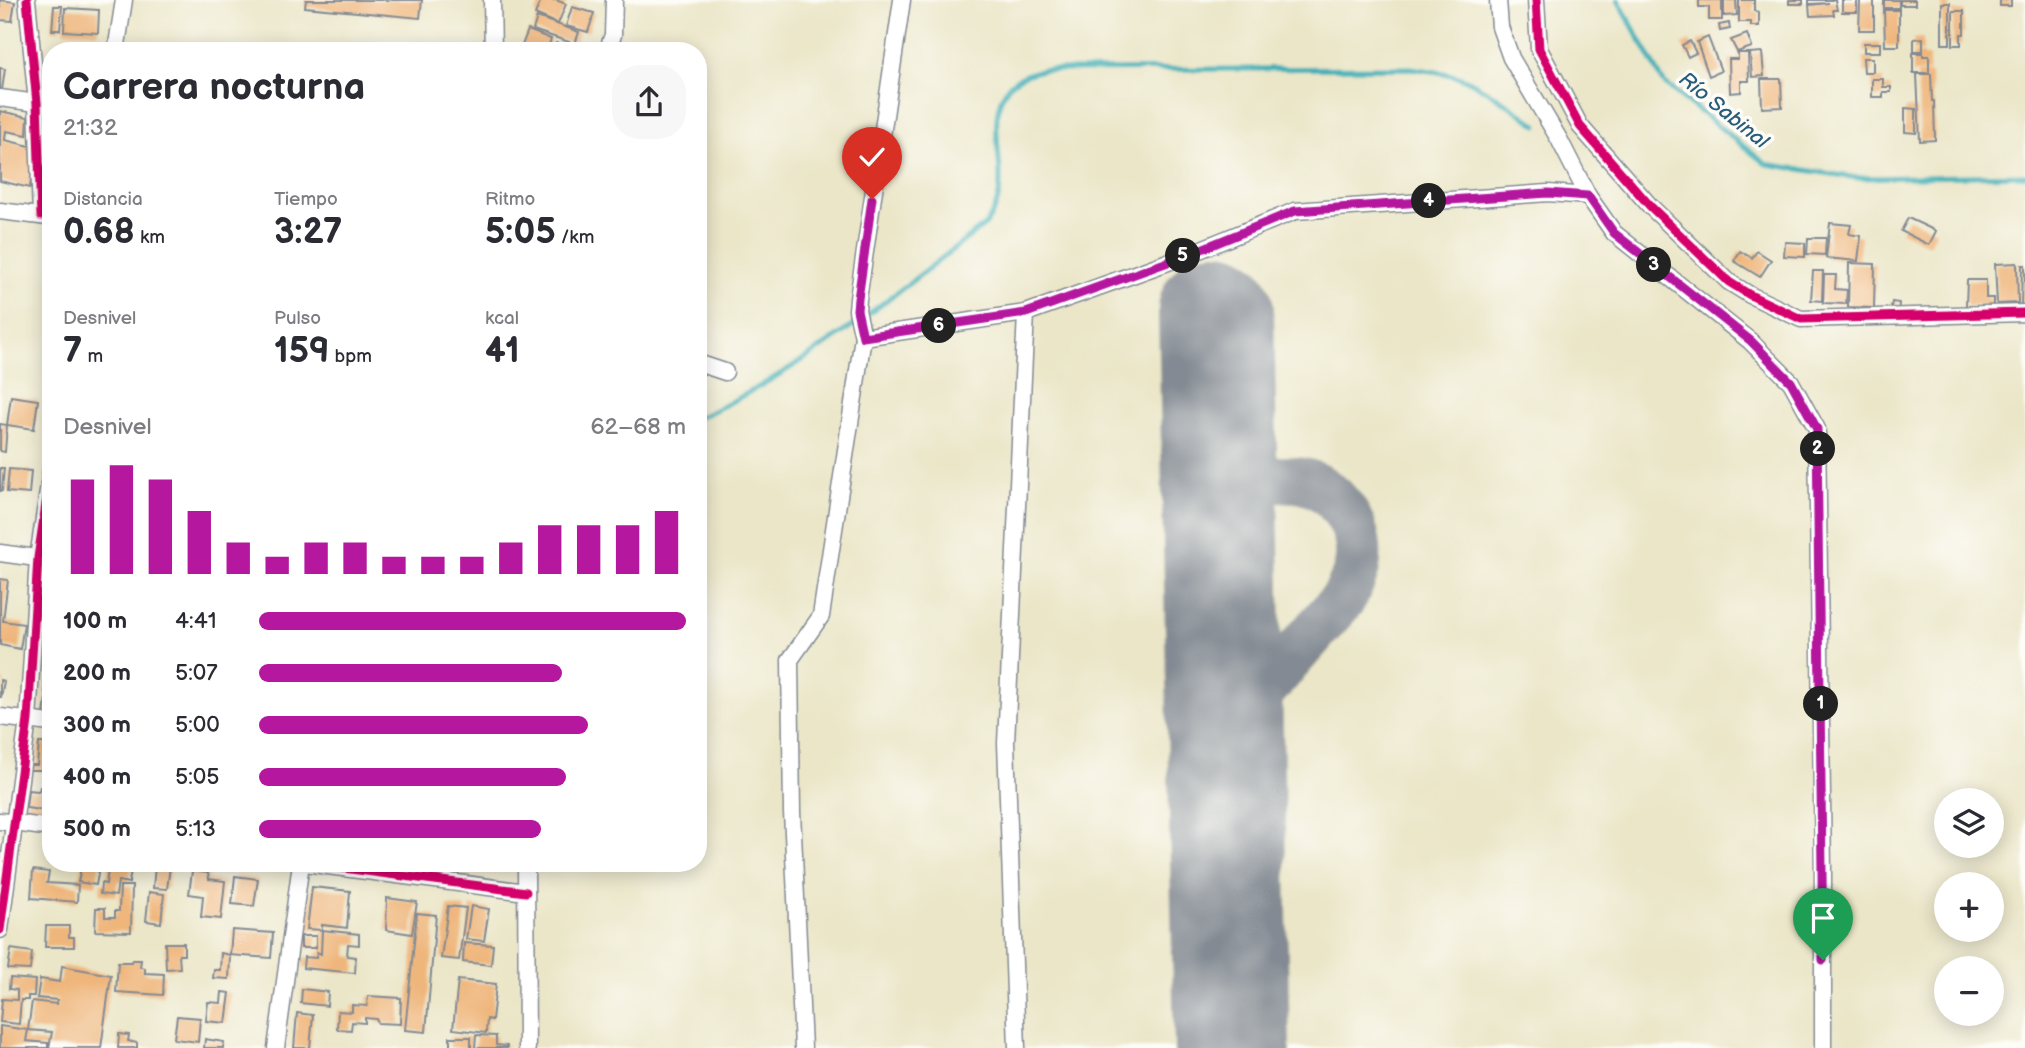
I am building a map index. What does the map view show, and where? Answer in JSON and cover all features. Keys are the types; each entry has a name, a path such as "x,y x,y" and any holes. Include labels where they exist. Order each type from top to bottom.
{"street":[{"path":"27,0 42,166"},
{"path":"117,42 124,0"},
{"path":"492,0 493,42"},
{"path":"611,42 614,0"},
{"path":"803,1048 792,812 790,660 821,616 862,334 857,310 902,0"},
{"path":"1498,0 1500,27 1511,58 1559,139 1588,196 1614,233 1751,341 1791,382 1817,429 1823,1048"},
{"path":"1536,0 1539,49 1580,126 1650,206 1729,282 1801,319 2025,313"},
{"path":"0,98 37,103"},
{"path":"862,334 1026,313 1182,257 1295,211 1548,193 1588,196"},
{"path":"0,211 42,216"},
{"path":"1017,1048 1006,743 1026,313"},
{"path":"707,366 725,372"},
{"path":"0,553 42,559"},
{"path":"0,930 7,822 28,720 42,579"},
{"path":"0,717 42,722"},
{"path":"7,822 42,827"},
{"path":"276,1048 302,872"},
{"path":"372,872 526,892"},
{"path":"526,872 527,1048"}],"building":[{"path":"0,0 15,2 12,21 0,20"},
{"path":"306,0 422,0 420,18 305,7"},
{"path":"541,0 556,0 566,4 558,24 535,14"},
{"path":"1699,0 1722,0 1722,20 1709,20 1709,7 1699,7"},
{"path":"1724,0 1736,0 1737,15 1724,16"},
{"path":"1739,0 1754,0 1754,11 1759,12 1759,26 1751,26 1751,22 1739,22"},
{"path":"1789,0 1803,0 1803,4 1789,4"},
{"path":"1809,0 1835,0 1837,10 1833,10 1834,15 1810,16 1809,5 1829,3 1809,4"},
{"path":"1842,0 1857,0 1857,12 1842,12"},
{"path":"1860,0 1874,0 1874,30 1859,30"},
{"path":"1884,0 1899,0 1899,8 1884,8"},
{"path":"1900,0 1915,0 1915,5 1900,5"},
{"path":"2000,0 2011,0 2011,6 2000,6"},
{"path":"1942,3 1950,3 1950,44 1942,44"},
{"path":"54,6 62,6 60,30 52,30"},
{"path":"572,7 594,13 588,32 566,26"},
{"path":"65,8 99,10 98,33 64,31"},
{"path":"1884,10 1899,10 1899,46 1885,46"},
{"path":"1953,11 1964,11 1961,45 1953,45"},
{"path":"537,17 579,32 576,42 569,42 533,30"},
{"path":"1729,23 1730,29 1720,31 1719,25"},
{"path":"528,30 551,39 550,42 523,42"},
{"path":"1747,34 1752,47 1737,52 1731,40"},
{"path":"1708,37 1721,71 1709,76 1697,42"},
{"path":"1923,38 1923,51 1914,51 1914,39"},
{"path":"1690,41 1696,53 1688,57 1682,45"},
{"path":"1864,43 1880,43 1880,52 1864,52"},
{"path":"1762,52 1764,76 1752,77 1750,53"},
{"path":"1738,53 1748,53 1749,81 1741,81 1741,92 1730,93 1729,59 1738,59"},
{"path":"1913,53 1929,56 1929,73 1913,73"},
{"path":"1863,58 1873,58 1873,72 1864,72"},
{"path":"0,68 5,69 2,90 0,90"},
{"path":"1917,74 1931,74 1935,140 1920,141"},
{"path":"1761,79 1781,79 1782,107 1762,108"},
{"path":"1872,79 1883,79 1883,87 1891,87 1891,92 1883,92 1883,97 1872,97"},
{"path":"1905,108 1916,109 1916,133 1905,132"},
{"path":"0,111 28,117 27,135 6,131 5,140 34,147 30,188 0,181"},
{"path":"1908,218 1936,231 1929,245 1901,231"},
{"path":"1830,223 1851,225 1849,234 1861,236 1858,261 1826,258"},
{"path":"1808,238 1826,238 1825,255 1807,254"},
{"path":"1785,242 1805,243 1805,257 1784,256"},
{"path":"1740,251 1752,258 1757,251 1771,260 1760,277 1734,261"},
{"path":"1849,263 1875,264 1874,308 1848,307"},
{"path":"2017,263 2018,303 1997,304 1995,264"},
{"path":"2022,265 2025,265 2025,305 2021,305"},
{"path":"1813,271 1823,271 1822,301 1811,300"},
{"path":"1824,275 1836,275 1835,289 1847,290 1846,304 1823,303"},
{"path":"1967,280 1986,280 1986,298 1993,298 1993,306 1966,306"},
{"path":"1892,302 1899,303 1898,314 1890,313"},
{"path":"11,396 38,400 34,429 7,425"},
{"path":"0,424 7,425 5,452 0,451"},
{"path":"0,468 4,468 2,491 0,491"},
{"path":"9,469 31,471 29,494 7,492"},
{"path":"0,579 8,580 3,621 24,624 20,649 0,645"},
{"path":"0,680 4,681 1,697 0,697"},
{"path":"39,743 42,743 42,770 30,770 30,765 37,765"},
{"path":"42,787 42,810 26,808 28,790 39,791"},
{"path":"33,870 49,872 47,883 78,885 77,902 31,898"},
{"path":"80,872 98,872 96,885 78,882"},
{"path":"108,872 131,872 129,883 118,881 116,896 100,894 101,883 106,884"},
{"path":"154,872 169,872 167,889 153,888"},
{"path":"192,872 208,873 209,879 225,881 221,919 201,917 203,896 189,894"},
{"path":"235,876 258,879 254,906 232,904"},
{"path":"120,886 132,886 131,932 95,931 96,908 105,908 105,917 115,917 115,911 119,911"},
{"path":"312,887 350,891 347,928 322,925 322,930 307,929"},
{"path":"149,892 164,894 161,923 146,921"},
{"path":"387,898 417,902 412,934 386,930"},
{"path":"448,906 466,908 459,960 441,958"},
{"path":"471,906 489,909 484,941 466,939"},
{"path":"417,913 436,915 426,1032 405,1030"},
{"path":"46,926 69,926 69,937 74,937 74,947 45,947"},
{"path":"232,930 273,933 271,958 230,955"},
{"path":"322,930 359,934 359,945 348,944 347,956 356,957 355,973 303,968 304,957 316,958 317,952 321,954"},
{"path":"301,936 316,936 316,948 301,948"},
{"path":"165,943 184,943 184,955 179,955 180,968 166,969"},
{"path":"464,943 493,945 491,965 463,962"},
{"path":"11,949 32,952 30,970 8,969"},
{"path":"221,953 230,955 229,979 213,978 214,970 220,970"},
{"path":"141,960 140,967 145,968 145,973 164,974 163,995 116,992 118,962"},
{"path":"62,966 111,975 101,1048 49,1048 52,1032 28,1030 32,1001 56,1004 57,1000 37,998 40,979 60,982"},
{"path":"10,978 35,980 34,996 21,1000 19,1024 0,1022 2,999 17,1000 17,990 9,989"},
{"path":"458,980 496,984 492,1020 487,1019 486,1033 453,1029"},
{"path":"302,989 328,992 327,1006 301,1003"},
{"path":"222,992 230,993 226,1023 206,1021 208,1002 221,1003"},
{"path":"368,996 401,998 400,1024 378,1023 376,1019 365,1018 365,1023 352,1022 351,1030 337,1029 338,1011 352,1012 352,1005 367,1006"},
{"path":"297,1013 313,1015 310,1048 294,1048"},
{"path":"177,1016 200,1018 198,1042 174,1039"},
{"path":"0,1026 28,1030 26,1041 48,1043 48,1048 0,1048"},
{"path":"119,1034 129,1035 128,1041 137,1043 137,1048 118,1048"},
{"path":"476,1035 496,1036 496,1045 507,1048 475,1048"},
{"path":"450,1037 471,1037 471,1048 450,1048"},
{"path":"205,1039 224,1042 223,1048 204,1048"}],"waterway":[{"name":"Río Sabinal","path":"1618,0 1664,83 1766,164 1857,178 2025,175"},
{"path":"707,414 737,399 812,354 986,224 999,194 997,125 1001,99 1011,84 1028,74 1042,70 1410,68 1445,73 1475,84 1537,125"}],"taxiway":[{"path":"1220,485 1287,479 1318,486 1345,512 1356,535 1358,547 1356,570 1343,599 1225,734"}],"runway":[{"path":"1216,311 1232,1048"}],"cycle path":[{"path":"27,0 37,103 41,216"},
{"path":"1536,0 1539,49 1580,126 1650,206 1729,282 1801,319 2025,313"},
{"path":"0,930 28,720 42,531"},
{"path":"374,872 526,892"}],"route":[{"path":"872,199 857,310 863,337 1026,313 1182,257 1295,211 1548,193 1588,196 1614,233 1751,341 1791,382 1817,429 1823,960"}]}
